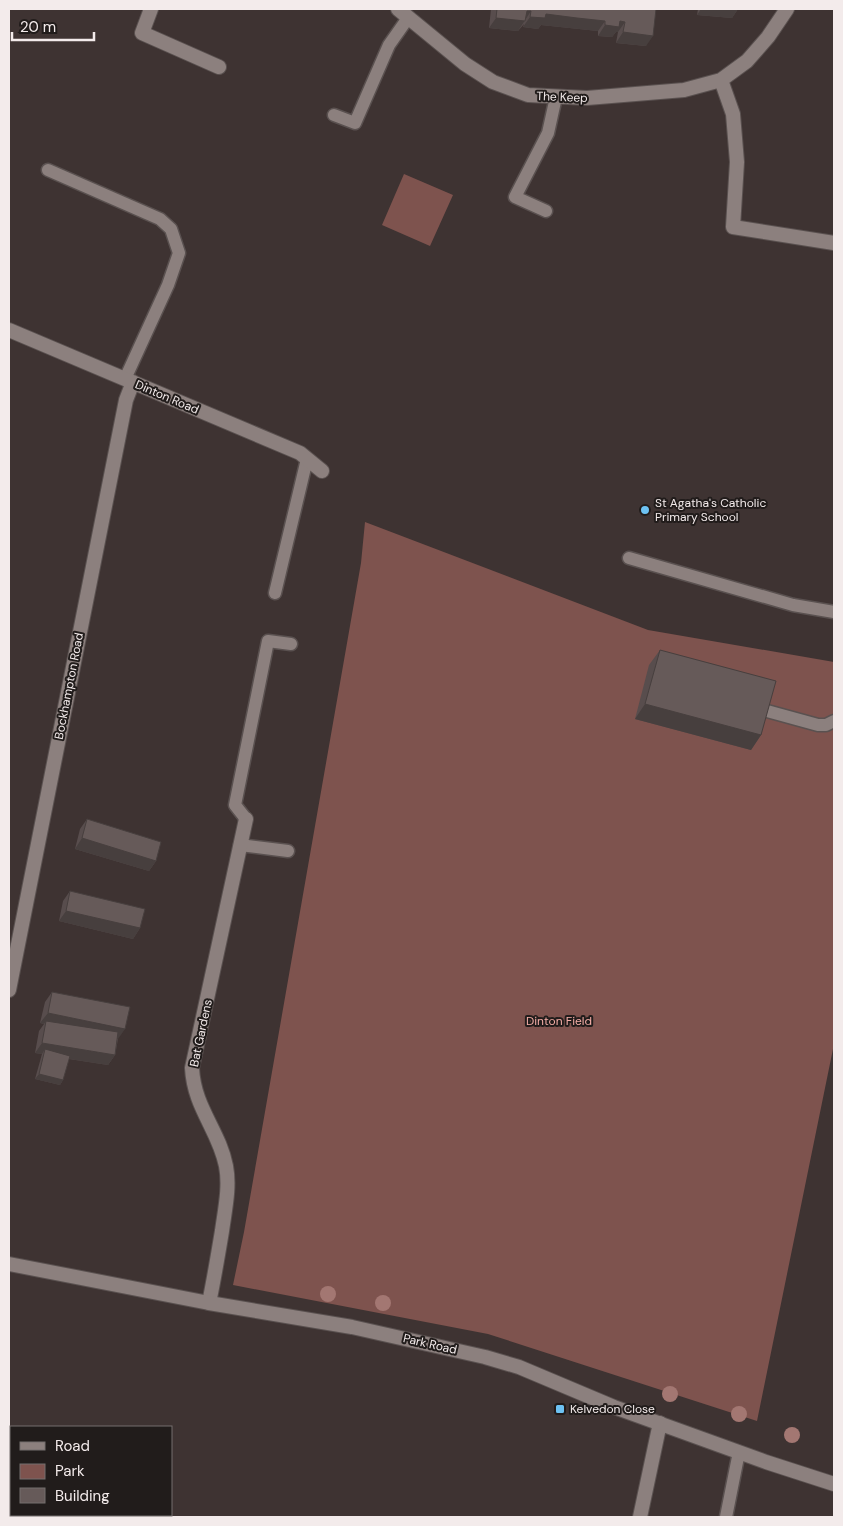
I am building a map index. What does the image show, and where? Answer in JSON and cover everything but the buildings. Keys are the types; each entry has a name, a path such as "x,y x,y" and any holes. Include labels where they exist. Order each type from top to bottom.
{"street":[{"path":"152,9 142,33 219,66"},
{"name":"The Keep","path":"403,13 465,64 493,82 528,96 588,98 684,90 721,80 747,61 768,37 787,9"},
{"path":"721,80 732,114 737,162 733,227 834,243"},
{"name":"Dinton Road","path":"9,330 300,453 322,471"},
{"name":"Bockhampton Road","path":"9,990 129,381"},
{"name":"Bat Gardens","path":"209,1303 228,1184 226,1166 221,1150 196,1093 192,1068 246,819"},
{"name":"Park Road","path":"9,1264 209,1303 352,1327 485,1357 519,1368 614,1407 834,1484"},
{"path":"640,1517 660,1423"}],"lane":[{"path":"334,115 355,123 403,13"},
{"path":"546,211 515,198 548,133 556,97"},
{"path":"48,170 160,219 171,229 176,242 179,253 129,381"},
{"path":"275,593 307,459"},
{"path":"629,558 793,605 834,612"},
{"path":"246,819 235,805 268,641 291,644"},
{"path":"767,711 818,725 826,725 834,721"},
{"path":"240,844 288,851"},
{"path":"726,1517 739,1452"}],"green space":[{"path":"404,174 453,195 430,246 382,225"},
{"name":"Dinton Field","path":"365,522 648,630 834,662 834,1044 757,1421 488,1334 233,1285 244,1232 361,563"}],"place":[{"name":"St Agatha's Catholic Primary School","path":"645,510"},
{"name":"Kelvedon Close","path":"560,1409"}]}
